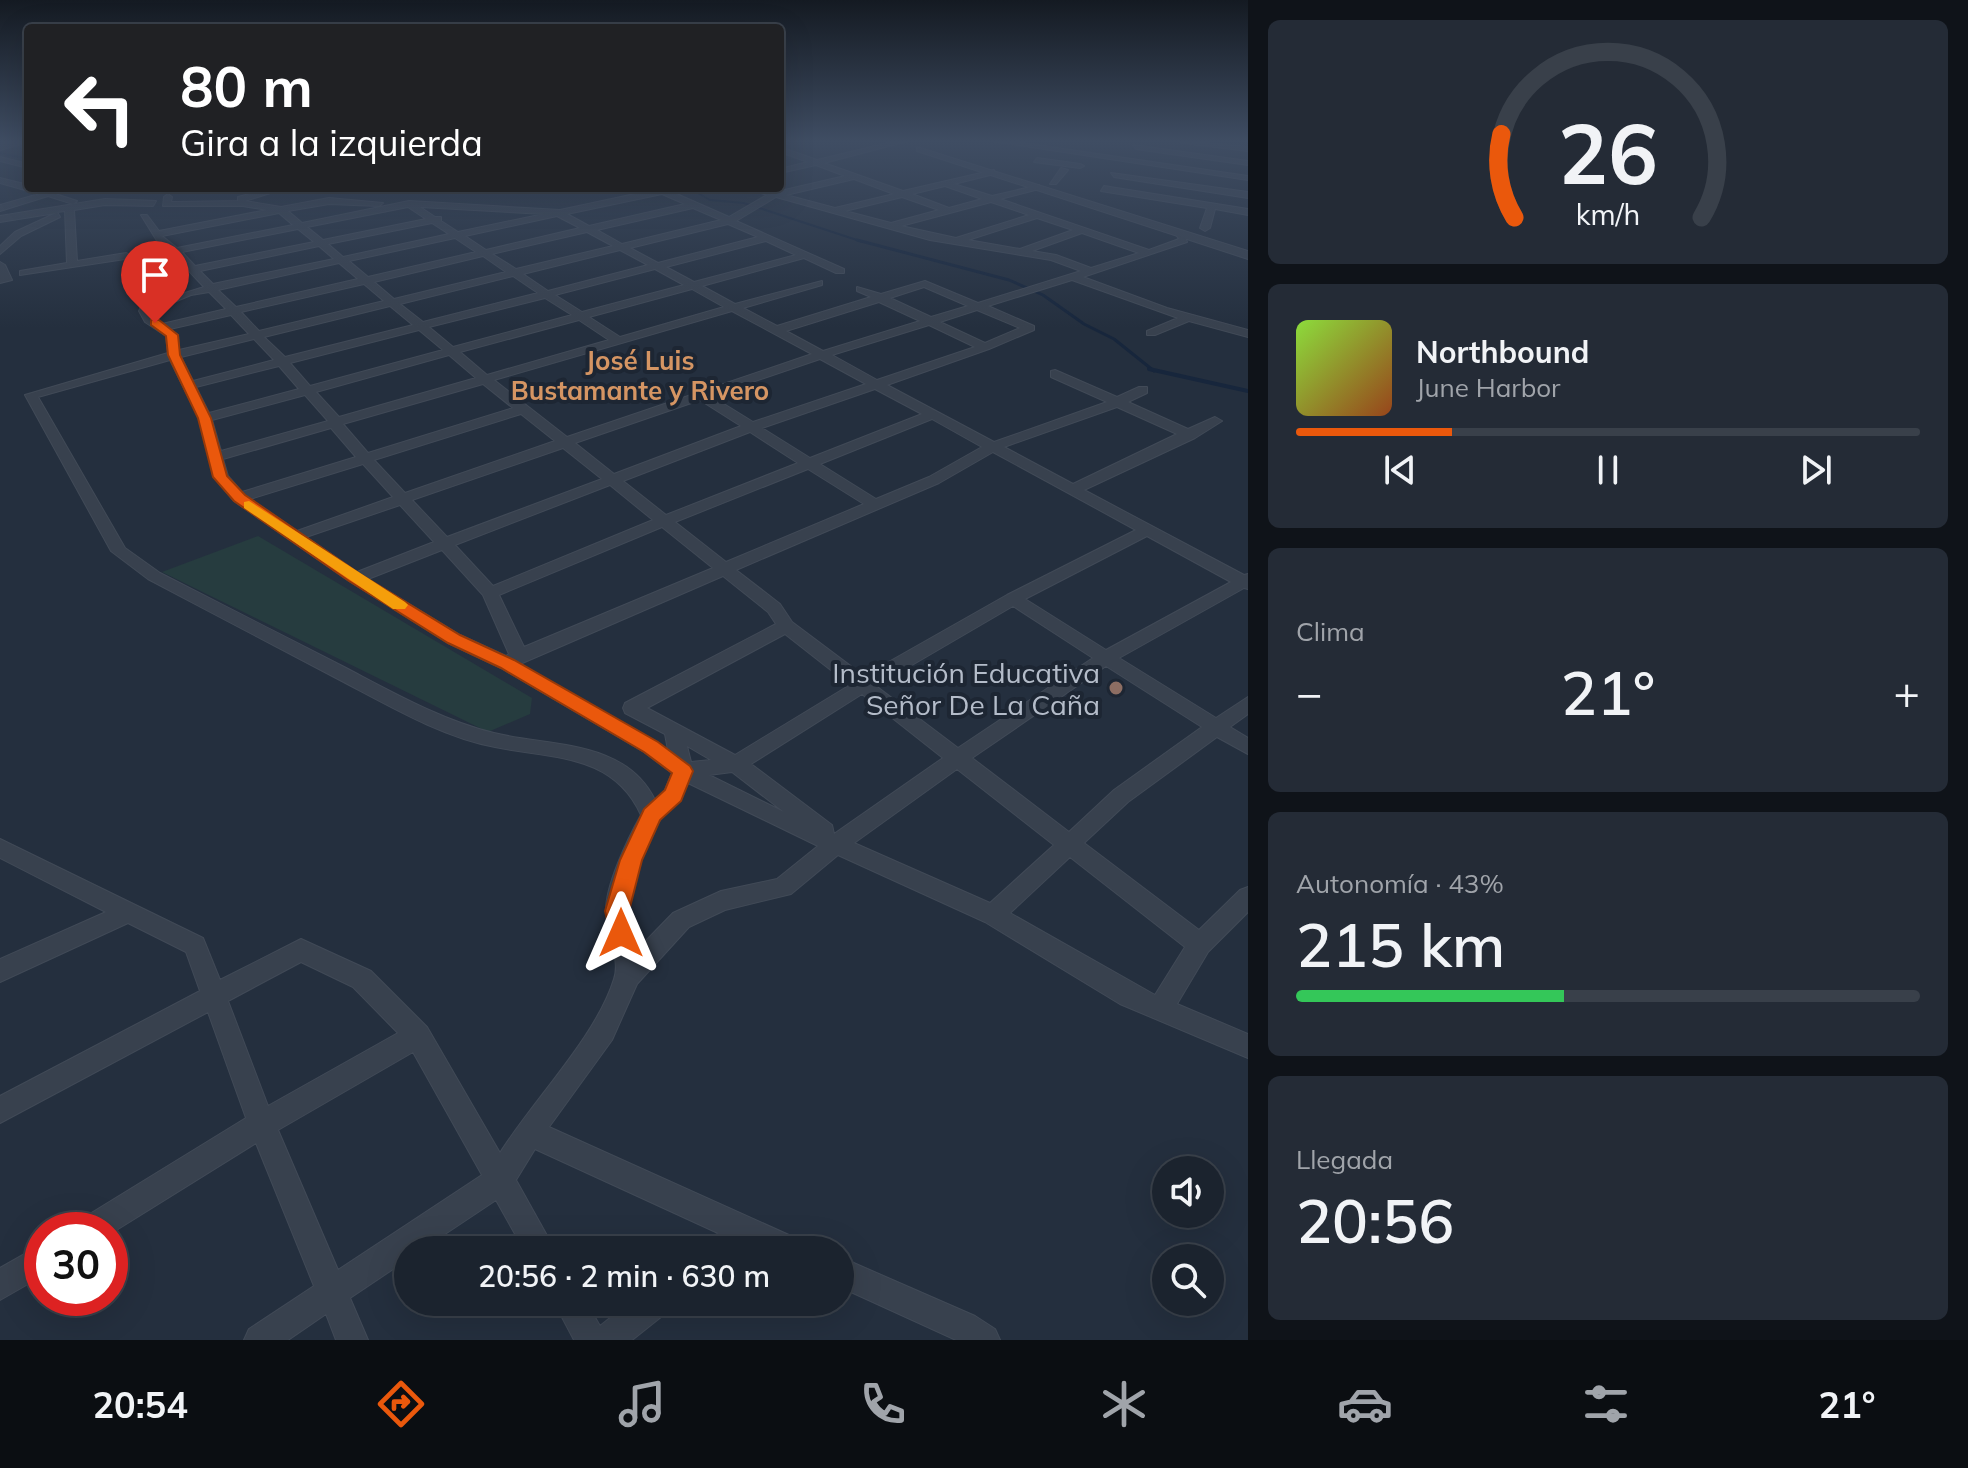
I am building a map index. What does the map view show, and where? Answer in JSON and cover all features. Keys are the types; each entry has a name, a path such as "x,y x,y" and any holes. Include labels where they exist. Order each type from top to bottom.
{"street":[{"path":"0,251 18,234 71,204"},
{"path":"71,204 72,264"},
{"path":"0,217 79,204"},
{"path":"151,204 147,205 144,217 156,234 258,335 335,421 339,430 490,593 513,660"},
{"path":"166,204 198,204"},
{"path":"144,217 213,204"},
{"path":"241,204 281,210 485,379 774,608 786,626 1200,945"},
{"path":"156,234 316,204"},
{"path":"400,204 560,214 1247,582"},
{"path":"144,311 156,287 155,270 175,251 409,204 617,340"},
{"path":"144,311 167,299 607,204"},
{"path":"691,204 840,271"},
{"path":"652,815 640,790 611,765 553,748 493,740 420,714 154,576 119,551 31,395 174,355 729,221 758,204"},
{"path":"800,204 954,241 1053,257 1092,272"},
{"path":"833,212 864,204"},
{"path":"929,204 946,210"},
{"path":"890,226 972,204"},
{"path":"1003,204 1149,253"},
{"path":"1114,204 1180,233 1248,255"},
{"path":"1121,204 1248,242"},
{"path":"1181,204 1248,212"},
{"path":"163,327 694,205"},
{"path":"1205,228 1212,206"},
{"path":"194,269 487,208"},
{"path":"954,241 1037,215"},
{"path":"1019,251 1082,230"},
{"path":"293,537 701,395 1149,253 1184,240 1180,233"},
{"path":"0,237 18,234"},
{"path":"190,385 767,238"},
{"path":"205,418 805,255"},
{"path":"24,273 126,256 155,270"},
{"path":"0,265 8,278 0,280"},
{"path":"1076,278 1186,318 1248,334"},
{"path":"216,457 818,283"},
{"path":"355,578 443,541 611,478 872,383 985,347 1030,328 925,284 774,331"},
{"path":"861,289 985,347"},
{"path":"144,311 149,320 172,335 174,355 205,418 221,477 239,498 293,537 454,639 513,660 651,747 683,771 781,820 993,915 1096,977 1159,1010 1248,1046"},
{"path":"1151,333 1186,318"},
{"path":"1055,374 1190,435"},
{"path":"513,660 934,480 945,471 995,448 1119,403 1143,390"},
{"path":"701,395 748,428 875,505"},
{"path":"239,498 525,408"},
{"path":"490,593 934,414"},
{"path":"1074,489 1215,421"},
{"path":"683,771 736,764 863,685 1013,599 1149,529"},
{"path":"260,1340 500,1180 529,1132 603,1031 628,976 681,920 721,901 783,887 838,843 957,758 1107,657 1247,582"},
{"path":"1013,599 1248,747"},
{"path":"786,626 632,708 736,764 838,843"},
{"path":"993,915 1121,796 1248,704"},
{"path":"628,976 617,911 631,860 652,815 673,795 683,771 674,732"},
{"path":"4,853 195,945 262,1124 352,1340"},
{"path":"1159,1010 1200,945 1248,897"},
{"path":"0,971 129,912"},
{"path":"0,1110 301,950 362,979 418,1036 532,1236"},
{"path":"119,1212 262,1124 418,1036"},
{"path":"529,1132 758,1236"},
{"path":"738,1236 745,1230"},
{"path":"0,1285 24,1270"},
{"path":"854,1278 964,1327 984,1340"},
{"path":"577,1316 591,1340"},
{"path":"607,1340 637,1316"}],"green space":[{"path":"258,536 532,698 530,714 488,732 162,572"}],"waterway":[{"path":"746,204 863,242"},
{"path":"857,240 1009,280 1043,295 1084,324 1114,339 1152,370"},
{"path":"1152,370 1248,391"}],"slow traffic":[{"path":"249,505 399,605"}],"place":[{"name":"Institución Educativa Señor De La Caña","path":"1116,688"}],"district":[{"name":"José Luis Bustamante y Rivero","path":"640,375"}],"route":[{"path":"155,323 172,335 174,355 205,418 221,477 239,498 355,578 454,639 507,664 651,747 683,771 673,795 665,806 652,815 631,860 617,911 621,933"}]}
